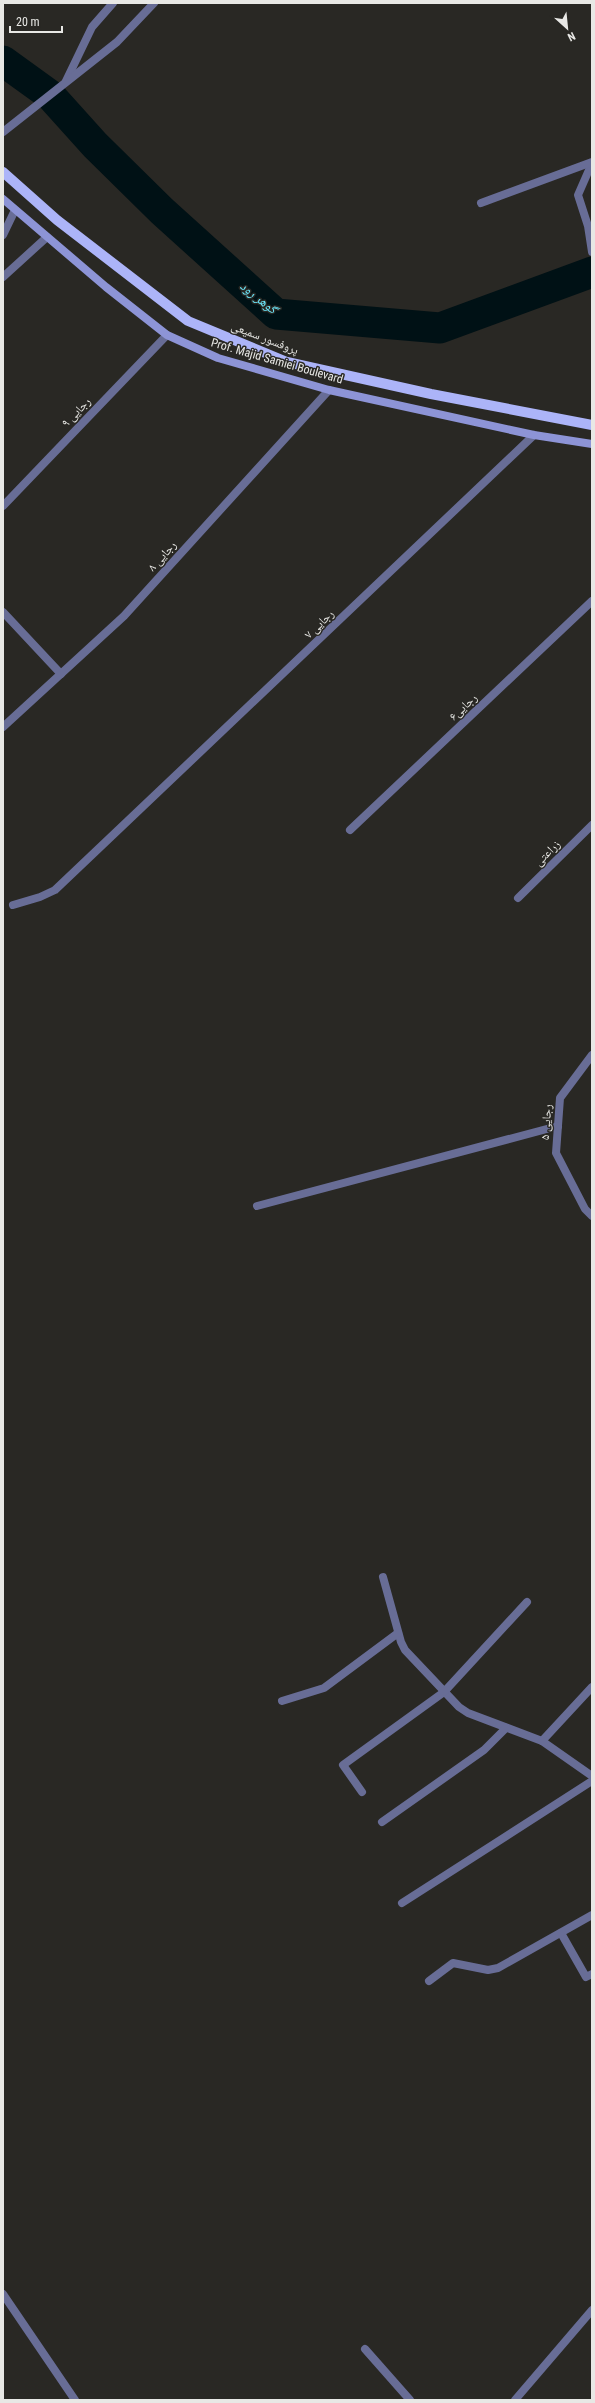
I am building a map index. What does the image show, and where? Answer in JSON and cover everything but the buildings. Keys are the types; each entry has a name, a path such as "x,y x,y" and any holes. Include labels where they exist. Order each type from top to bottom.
{"main road":[{"name":"پروفسور سمیعی","path":"3,172 57,220 188,321 287,362 431,394 592,425"},
{"name":"Prof. Majid Samiei Boulevard","path":"3,200 106,287 167,335 218,358 329,390 534,435 592,444"}],"street":[{"path":"65,84 92,27 113,3"},
{"path":"3,132 117,42 154,3"},
{"path":"481,203 592,162"},
{"path":"592,162 578,195 588,226 592,252"},
{"path":"3,235 15,210"},
{"path":"3,277 47,237"},
{"name":"رجایی ۹","path":"3,506 167,335"},
{"name":"رجایی ۸","path":"3,727 124,616 329,390"},
{"name":"رجایی ۷","path":"13,904 40,897 54,890 534,435"},
{"name":"رجایی۶","path":"350,830 592,601"},
{"path":"3,612 61,674"},
{"name":"زراعتی","path":"518,898 592,825"},
{"name":"رجایی ۵","path":"592,1055 560,1098 556,1153 585,1209 592,1216"},
{"path":"257,1206 558,1126"},
{"path":"383,1577 398,1633 405,1650 444,1692 468,1714 542,1741 592,1776"},
{"path":"362,1792 343,1765 444,1692 527,1602"},
{"path":"282,1701 324,1688 398,1633"},
{"path":"542,1741 592,1687"},
{"path":"382,1822 484,1750 506,1728"},
{"path":"402,1903 592,1781"},
{"path":"429,1981 453,1963 488,1970 498,1968 592,1915"},
{"path":"561,1933 586,1977 592,1974"},
{"path":"3,2294 75,2400"},
{"path":"515,2400 592,2310"},
{"path":"365,2350 410,2400"}],"waterway":[{"name":"گوهر رود","path":"3,61 50,95 95,145 162,211 276,314 440,328 592,272"}]}
